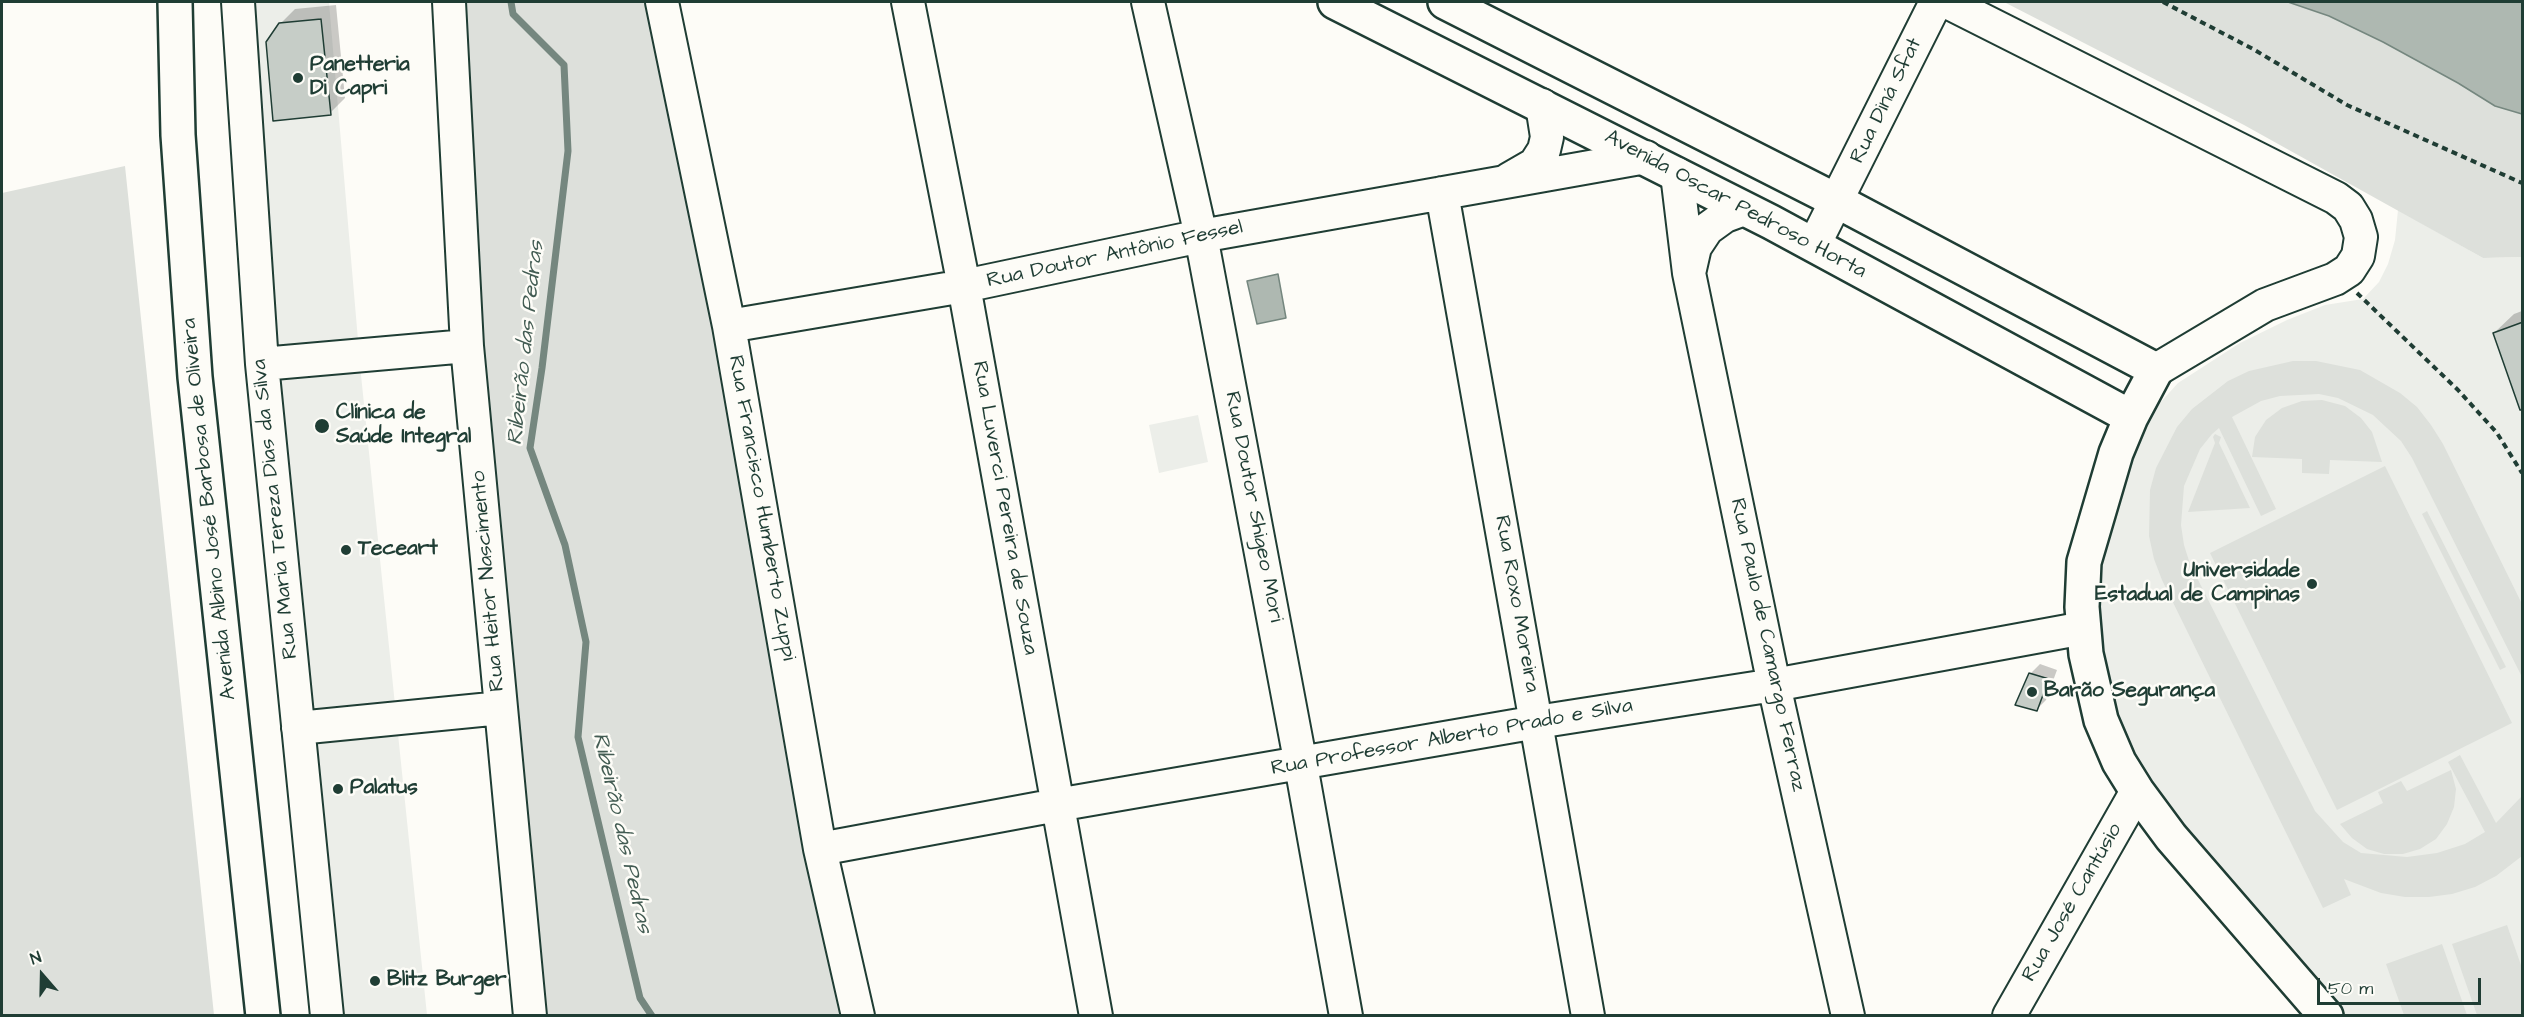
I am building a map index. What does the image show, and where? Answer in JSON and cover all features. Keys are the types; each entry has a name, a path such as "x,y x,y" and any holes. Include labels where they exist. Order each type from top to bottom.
{"main road":[{"name":"Avenida Albino José Barbosa de Oliveira","path":"175,2 178,135 195,377 263,1016"},
{"name":"Avenida Oscar Pedroso Horta","path":"1335,2 1646,157 1814,245 2130,417"},
{"path":"1445,2 1837,201 2156,370 2130,417 2106,483 2084,562 2082,607 2086,654 2101,720 2119,762 2136,791 2171,837 2326,1016"}],"street":[{"name":"Rua Maria Tereza Dias da Silva","path":"238,2 262,364 327,1016"},
{"name":"Rua Heitor Nascimento","path":"449,2 467,346 530,1016"},
{"name":"Rua Francisco Humberto Zuppi","path":"662,2 729,326 820,849 858,1016"},
{"name":"Rua Luverci Pereira de Souza","path":"908,2 964,286 1096,1016"},
{"name":"Rua Doutor Shigeo Mori","path":"1148,2 1201,236 1302,765 1346,1016"},
{"name":"Rua Diná Sfat","path":"1814,245 1936,2"},
{"path":"1947,2 2336,198 2348,207 2356,220 2361,237 2358,256 2349,270 2340,276 2265,305 2156,370"},
{"name":"Rua Doutor Antônio Fessel","path":"1500,184 1535,164 1544,150 1547,137 1542,105"},
{"name":"Rua Doutor Antônio Fessel","path":"729,326 964,286 1201,236 1646,157"},
{"name":"Rua Paulo de Camargo Ferraz","path":"1677,174 1689,273 1774,685 1848,1016"},
{"name":"Rua Roxo Moreira","path":"1442,194 1588,1016"},
{"name":"Rua Paulo de Camargo Ferraz","path":"1689,273 1695,247 1707,229 1725,216 1744,209"},
{"path":"262,364 467,346"},
{"name":"Rua Professor Alberto Prado e Silva","path":"820,849 1058,805 1302,765 1537,722 1774,685 2084,628"},
{"path":"298,728 501,708"},
{"name":"Rua José Cantúsio","path":"2009,1016 2136,791"}],"path":[{"path":"2163,2 2253,48 2347,105 2523,183"},
{"path":"2340,276 2408,339 2466,398 2497,433 2523,473"}],"shaded area":[{"path":"251,2 329,2 361,375 427,1015 341,1015 283,413"},
{"path":"449,2 662,2 858,1015 530,1015"},
{"path":"2004,2 2522,2 2522,257 2483,258 2244,125"},
{"path":"2288,2 2522,2 2522,114 2495,106 2383,42 2329,16"},
{"path":"125,166 214,1015 2,1015 2,193"},
{"name":"Universidade Estadual de Campinas","path":"2398,210 2483,258 2522,257 2522,1015 2344,1015 2178,829 2137,765 2113,696 2099,617 2104,552 2118,496 2141,429 2159,404 2178,383 2240,343 2287,320 2325,305 2363,299 2379,282 2388,264 2395,240"},
{"path":"1278,274 1286,318 1257,324 1247,281"},
{"path":"2293,361 2316,361 2360,370 2400,393 2417,407 2431,425 2443,444 2522,604 2522,677 2412,458 2401,441 2373,415 2338,398 2319,394 2280,396 2261,401 2232,417 2276,509 2261,516 2219,428 2212,434 2200,449 2184,486 2181,525 2190,564 2315,811 2343,842 2361,853 2407,857 2437,853 2465,844 2485,832 2448,762 2460,755 2496,823 2522,796 2522,856 2496,876 2475,887 2452,894 2405,897 2381,893 2344,879 2351,895 2323,908 2162,580 2154,559 2149,536 2150,490 2156,468 2177,427 2192,409 2228,381 2249,371"},
{"path":"2322,400 2345,406 2361,418 2372,432 2382,462 2330,460 2329,474 2302,473 2302,459 2252,457 2255,437 2266,420 2282,408 2302,401"},
{"path":"1198,415 1208,462 1159,473 1149,425"},
{"path":"2215,434 2221,437 2219,443 2250,508 2188,512 2215,443 2213,437"},
{"path":"2385,466 2512,723 2337,810 2210,553"},
{"path":"2427,511 2506,667 2500,670 2422,514"},
{"path":"2451,770 2456,789 2454,807 2447,824 2436,839 2420,849 2403,854 2384,854 2367,849 2352,838 2340,824 2383,803 2378,792 2401,781 2407,791"},
{"path":"2507,925 2522,968 2522,1015 2477,1015 2452,944"},
{"path":"2442,944 2467,1015 2404,1015 2386,964"}],"building":[{"name":"Panetteria Di Capri","path":"321,19 331,115 273,121 266,42 279,23"},
{"path":"2523,322 2523,410 2520,410 2493,333"},
{"name":"Barão Segurança","path":"2029,673 2049,679 2037,711 2015,705"}],"waterway":[{"name":"Ribeirão das Pedras","path":"511,2 513,14 564,65 568,151 530,448 565,545 586,642 578,737 640,998 652,1016"}],"place":[{"name":"Panetteria Di Capri","path":"298,78"},
{"name":"Clínica de Saúde Integral","path":"322,426"},
{"name":"Teceart","path":"346,550"},
{"name":"Universidade Estadual de Campinas","path":"2312,584"},
{"name":"Barão Segurança","path":"2032,692"},
{"name":"Palatus","path":"338,789"},
{"name":"Blitz Burger","path":"375,981"}]}
